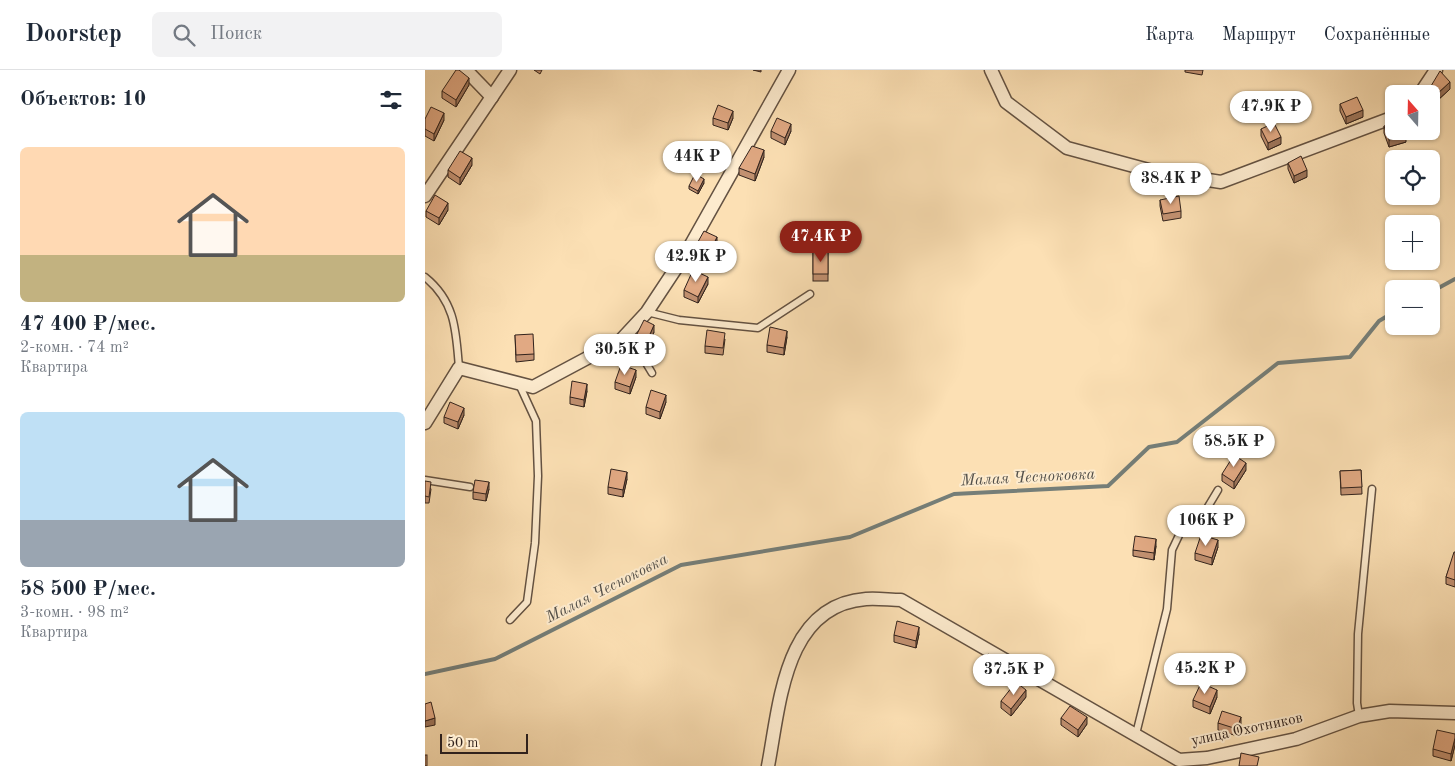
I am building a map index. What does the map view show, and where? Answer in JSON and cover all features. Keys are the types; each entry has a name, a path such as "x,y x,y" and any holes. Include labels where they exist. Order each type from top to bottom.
{"street":[{"path":"466,70 492,97"},
{"path":"425,196 510,70"},
{"path":"425,423 459,368 533,387 578,365 623,337 647,312 688,250 789,70"},
{"path":"991,70 1006,102 1067,148 1156,172 1221,182 1385,119"},
{"path":"1426,85 1436,70"},
{"name":"улица Охотников","path":"768,766 787,668 805,632 823,614 845,603 866,599 901,600 1136,734 1180,763 1296,739 1359,716 1390,711 1455,713"}],"lane":[{"path":"425,277 448,304 455,322 459,368"},
{"path":"647,312 679,320 757,328 810,294"},
{"path":"623,337 643,358 652,373"},
{"path":"509,620 527,602 535,543 538,476 536,421 519,383"},
{"path":"425,480 470,486"},
{"path":"1359,716 1357,703 1358,634 1372,489"},
{"path":"1136,734 1167,609 1172,550 1183,529 1206,510 1218,490"}],"building":[{"path":"456,70 459,70 469,78 456,100 442,91"},
{"path":"1440,71 1450,82 1440,91 1440,85 1432,85"},
{"path":"1357,97 1363,110 1346,117 1340,104"},
{"path":"718,105 733,111 728,123 713,118"},
{"path":"431,107 444,113 434,134 425,129 425,119"},
{"path":"777,118 791,124 785,138 771,131"},
{"path":"1274,123 1281,137 1268,143 1261,129"},
{"path":"752,146 764,150 755,174 739,168"},
{"path":"460,151 472,158 460,178 448,170"},
{"path":"1301,156 1307,170 1294,176 1288,163"},
{"path":"695,174 704,179 698,191 689,186"},
{"path":"435,195 448,203 439,218 426,211"},
{"path":"1179,196 1181,211 1163,214 1160,200"},
{"path":"704,231 717,237 708,256 694,249"},
{"path":"813,252 828,252 828,274 813,274"},
{"path":"693,270 708,277 698,297 684,290"},
{"path":"644,320 654,325 647,341 636,336"},
{"path":"770,327 787,331 784,348 767,345"},
{"path":"707,330 725,333 723,348 705,346"},
{"path":"533,334 534,354 516,355 515,335"},
{"path":"621,365 636,370 630,387 615,382"},
{"path":"572,381 587,384 584,400 570,397"},
{"path":"651,390 666,395 660,412 646,407"},
{"path":"450,402 464,408 458,422 444,417"},
{"path":"1234,455 1246,463 1234,482 1222,474"},
{"path":"611,469 627,472 623,490 608,487"},
{"path":"1361,470 1362,487 1341,488 1340,471"},
{"path":"475,480 489,482 486,494 473,492"},
{"path":"425,481 431,482 429,497 425,496"},
{"path":"1201,535 1218,540 1212,558 1195,553"},
{"path":"1135,536 1156,539 1154,553 1133,550"},
{"path":"1455,552 1455,580 1446,577"},
{"path":"897,621 919,627 916,641 894,635"},
{"path":"988,654 1005,663 998,676 981,667"},
{"path":"1016,682 1026,690 1011,709 1001,701"},
{"path":"1201,683 1217,690 1210,707 1193,700"},
{"path":"431,702 435,718 425,721 425,704"},
{"path":"1070,706 1087,717 1078,730 1061,718"},
{"path":"1222,711 1241,717 1237,729 1218,723"},
{"path":"1437,730 1455,734 1451,754 1433,749"},
{"path":"1241,753 1259,757 1257,766 1239,766"},
{"path":"425,755 427,755 427,766 425,766"}],"waterway":[{"name":"Малая Чесноковка","path":"1440,287 1455,279"},
{"name":"Малая Чесноковка","path":"425,674 495,659 681,565 850,537 954,494 1108,486 1149,447 1177,442 1278,363 1350,357 1379,321 1385,317"}]}
